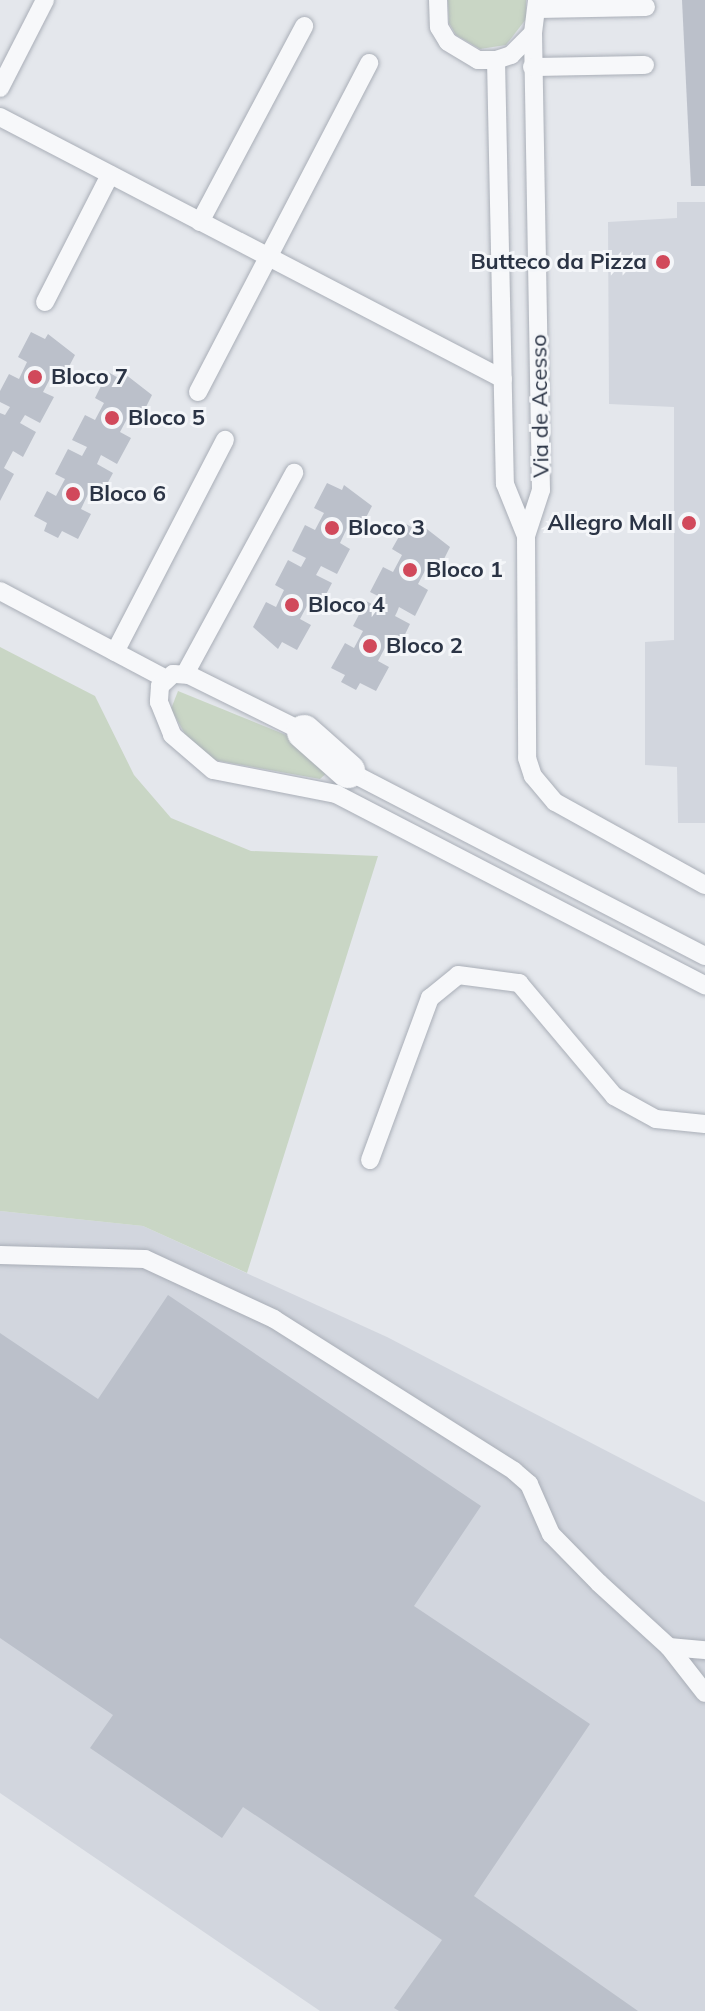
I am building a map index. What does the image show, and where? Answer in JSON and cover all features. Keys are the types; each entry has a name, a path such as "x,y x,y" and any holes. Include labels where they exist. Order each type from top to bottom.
{"street":[{"path":"304,732 342,782"}],"lane":[{"path":"0,88 45,0"},
{"path":"438,0 439,27 448,42 478,60 496,60 511,55 533,33"},
{"path":"538,5 646,7"},
{"name":"Via de Acesso","path":"526,536 541,490 532,67 538,5"},
{"path":"200,222 304,26"},
{"name":"Via de Acesso","path":"496,60 505,484 526,536"},
{"path":"198,392 369,63"},
{"path":"532,67 645,65"},
{"path":"0,117 503,379"},
{"path":"45,302 110,175"},
{"path":"115,652 225,440"},
{"path":"185,674 294,473"},
{"path":"526,536 525,741 533,776 555,802 579,818 705,885"},
{"path":"0,591 166,679 185,674 304,732"},
{"path":"166,679 159,702 172,735 197,761 228,776 342,782 705,956"},
{"path":"342,782 705,985"},
{"path":"370,1160 430,998 458,975 519,983 614,1096 656,1119 705,1124"},
{"path":"0,1255 145,1259 274,1319 514,1471 529,1484 551,1534 669,1647 705,1693"},
{"path":"669,1647 705,1650"}],"shaded area":[{"name":"Allegro Mall","path":"677,202 705,202 705,823 678,823 677,767 645,765 645,642 674,640 674,407 609,404 608,222 677,218"},
{"path":"0,1211 143,1226 387,1337 705,1502 705,2011 320,2011 0,1793"}],"green space":[{"path":"448,0 526,0 526,19 506,45 480,49 456,35 449,23"},
{"path":"0,647 95,696 134,775 171,818 251,851 378,856 247,1273 143,1226 0,1211"},
{"path":"178,691 296,739 329,771 320,779 214,760 185,734 171,709"}],"building":[{"path":"682,0 705,0 705,186 691,186"},
{"name":"Bloco 7","path":"31,332 45,339 48,334 75,355 62,380 52,375 43,392 54,397 40,423 25,415 20,423 36,432 23,457 13,451 4,468 14,474 0,501 0,413 5,415 10,407 0,402 0,391 9,374 19,379 27,362 18,357"},
{"path":"108,372 122,380 125,374 152,395 139,421 129,415 120,432 131,438 117,464 101,455 97,464 113,473 100,497 89,492 81,509 91,514 78,539 62,531 58,538 44,531 47,523 34,516 47,491 56,496 65,479 55,474 68,449 82,456 87,447 72,440 85,415 95,420 104,403 95,398"},
{"path":"327,483 342,490 344,485 372,506 359,531 348,526 340,543 350,549 337,574 321,566 316,575 332,583 319,608 309,602 300,619 311,625 297,650 282,642 278,649 253,627 266,602 276,607 284,590 275,585 288,560 301,567 306,558 292,551 305,525 315,530 324,513 314,508"},
{"path":"406,524 420,532 423,526 450,547 437,573 427,567 418,584 428,590 415,616 399,607 395,616 410,624 398,649 387,644 378,661 389,667 376,691 360,683 356,690 341,682 345,675 331,668 345,643 354,648 363,631 353,626 366,601 380,608 384,599 370,592 383,567 393,572 402,555 392,549"},
{"path":"168,1295 481,1506 414,1606 590,1724 474,1896 638,2011 399,2011 394,2008 442,1940 243,1807 222,1838 90,1748 113,1715 0,1638 0,1333 98,1399"}],"place":[{"name":"Butteco da Pizza","path":"663,262"},
{"name":"Bloco 7","path":"35,377"},
{"name":"Bloco 5","path":"112,418"},
{"name":"Bloco 6","path":"73,494"},
{"name":"Allegro Mall","path":"689,523"},
{"name":"Bloco 3","path":"332,528"},
{"name":"Bloco 1","path":"410,570"},
{"name":"Bloco 4","path":"292,605"},
{"name":"Bloco 2","path":"370,646"}]}
